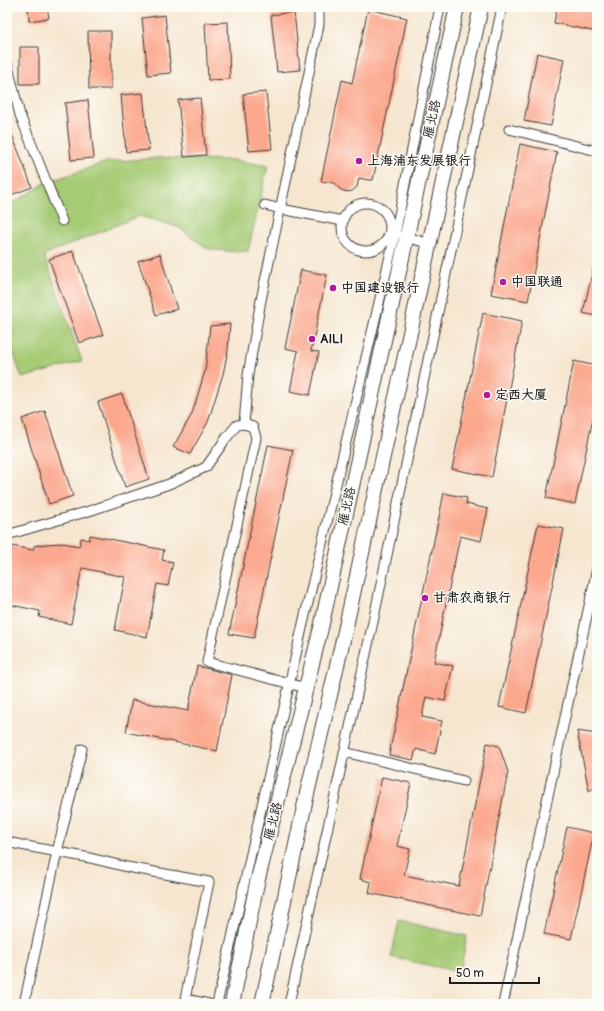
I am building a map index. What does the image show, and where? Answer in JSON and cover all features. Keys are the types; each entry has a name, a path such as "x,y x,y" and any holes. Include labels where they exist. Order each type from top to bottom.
{"main road":[{"name":"雁北路","path":"232,1004 257,883 321,628 397,235 457,7"},
{"name":"雁北路","path":"262,1004 306,798 345,631 481,7"}],"street":[{"path":"244,424 248,375 319,25 319,7"},
{"path":"217,1004 289,683 397,235 440,7"},
{"path":"289,1004 373,622 502,7"},
{"path":"7,63 20,116 62,222"},
{"path":"509,129 597,151"},
{"path":"397,235 387,214 380,207 372,204 362,203 354,206 347,213 343,222 342,231 346,240 352,247 361,250 370,251 379,248 386,241 397,235 430,244"},
{"path":"265,205 343,222"},
{"path":"7,535 89,511 169,484 206,467 237,425 244,424 253,427 256,438 207,662 306,688"},
{"path":"503,1004 597,569"},
{"path":"24,1004 57,852 82,749"},
{"path":"344,752 464,781"},
{"path":"7,842 90,858 127,867 209,882 185,1001 209,1004"}],"green space":[{"path":"157,158 234,160 268,166 248,251 236,252 208,249 178,227 139,216 44,255 82,361 22,378 7,335 7,207 45,183 107,162"},
{"path":"399,921 467,936 460,972 391,957"}],"building":[{"path":"28,7 47,7 49,18 29,21"},
{"path":"557,7 597,7 597,32 554,23"},
{"path":"368,9 407,18 373,180 359,178 357,187 352,191 347,192 341,190 334,183 321,181 342,80 352,83"},
{"path":"294,12 300,70 277,72 271,15"},
{"path":"165,15 171,73 148,75 142,18"},
{"path":"228,22 230,79 208,80 205,23"},
{"path":"88,31 111,31 111,89 89,89"},
{"path":"20,47 39,47 39,84 20,84"},
{"path":"537,53 564,59 551,126 524,121"},
{"path":"266,92 272,149 249,151 243,94"},
{"path":"143,93 149,150 126,152 121,95"},
{"path":"200,98 206,155 184,157 178,100"},
{"path":"88,100 94,158 71,160 65,103"},
{"path":"7,124 32,187 11,195 7,185"},
{"path":"520,144 557,152 528,301 491,294"},
{"path":"73,251 103,335 79,343 49,259"},
{"path":"160,254 177,309 156,315 138,261"},
{"path":"593,269 597,270 597,316 583,313"},
{"path":"301,270 327,275 311,351 319,352 310,395 290,391 298,351 285,348"},
{"name":"定西大厦","path":"483,313 522,321 492,477 452,469"},
{"path":"230,324 228,350 223,374 208,422 190,454 173,447 192,414 205,371 210,326"},
{"path":"574,361 597,366 597,399 575,504 546,498"},
{"path":"122,394 149,479 125,487 98,402"},
{"path":"45,411 73,496 49,504 22,419"},
{"path":"268,445 293,450 254,638 229,634"},
{"path":"444,493 467,498 466,504 488,509 481,541 460,536 434,662 453,666 445,701 426,697 422,717 442,721 435,754 416,749 413,760 389,755"},
{"path":"538,524 564,529 526,713 499,707"},
{"path":"90,535 164,550 162,560 173,562 168,586 157,584 147,637 115,630 125,577 82,568 71,624 39,617 40,611 7,604 7,568 12,546 33,550 34,546 46,544 63,543 79,546 81,538 89,540"},
{"path":"197,666 232,675 217,751 126,732 132,700 188,711"},
{"path":"577,731 597,734 597,786 589,791"},
{"path":"487,743 499,746 508,772 480,916 369,893 371,882 360,879 382,777 411,783 397,846 410,849 404,875 459,886"},
{"path":"567,827 594,833 571,939 544,934"}],"place":[{"name":"上海浦东发展银行","path":"359,161"},
{"name":"中国联通","path":"503,282"},
{"name":"中国建设银行","path":"333,288"},
{"name":"AILI","path":"312,339"},
{"name":"定西大厦","path":"487,395"},
{"name":"甘肃农商银行","path":"425,598"}]}
